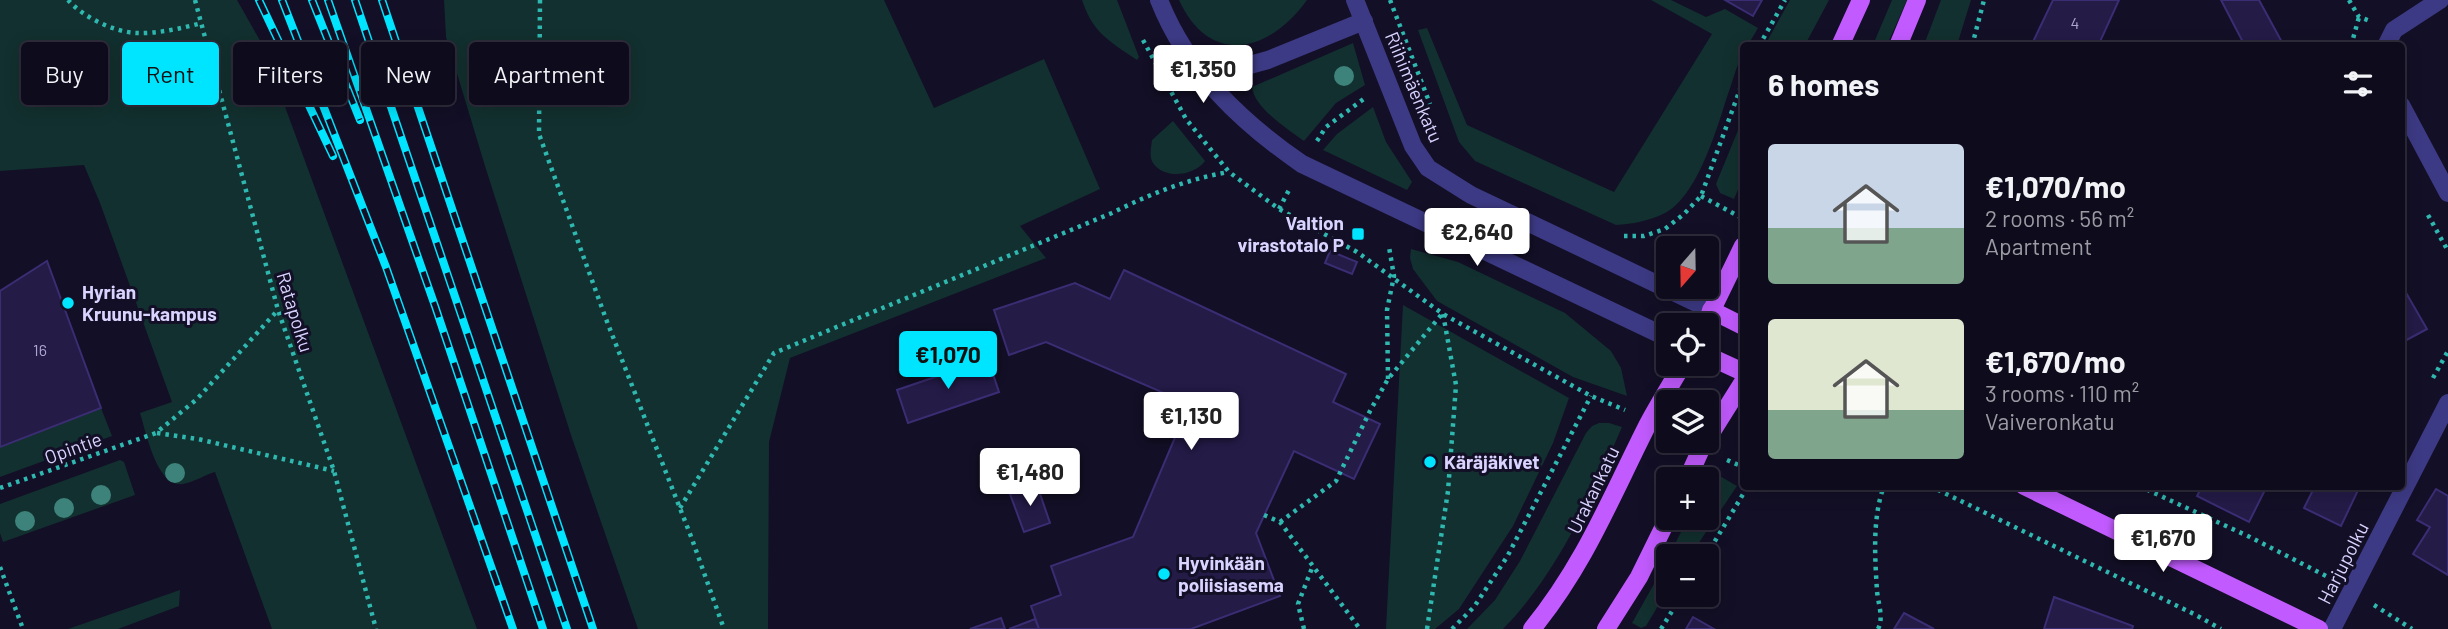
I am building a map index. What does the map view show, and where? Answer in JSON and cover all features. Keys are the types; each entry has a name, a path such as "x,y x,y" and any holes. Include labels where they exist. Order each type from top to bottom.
{"main road":[{"path":"1842,42 1861,0"},
{"path":"1900,42 1917,0"},
{"path":"1710,313 1740,252"},
{"path":"1719,321 1740,325"},
{"path":"1719,361 1740,371"},
{"name":"Urakankatu","path":"1532,629 1566,583 1591,542 1649,423 1676,376"},
{"path":"1693,467 1701,449 1740,387"},
{"path":"2032,490 2319,629"},
{"path":"1606,629 1639,577 1662,530"}],"street":[{"path":"1159,0 1184,50 1200,72 1239,116 1302,164 1656,332"},
{"name":"Riihimäenkatu","path":"1355,0 1413,146 1427,168 1471,195 1697,313"},
{"path":"2390,38 2440,0"},
{"path":"1200,72 1235,69 1268,60 1364,21"},
{"path":"2405,112 2448,193"},
{"name":"Harjupolku","path":"2405,488 2448,403"},
{"name":"Harjupolku","path":"2332,629 2404,490"}],"path":[{"path":"68,0 77,11 99,22 136,33 202,23"},
{"name":"Ratapolku","path":"195,0 278,310 334,471 376,629"},
{"path":"540,0 539,134 724,629"},
{"path":"1391,0 1434,115"},
{"path":"1761,42 1785,0"},
{"path":"1973,42 1984,0"},
{"path":"2352,42 2359,17"},
{"path":"1139,30 1186,118 1229,172 1279,209 1394,276 1443,314 1591,396 1649,423"},
{"path":"1279,209 1302,164 1326,128 1350,107 1417,70"},
{"path":"1620,236 1644,236 1665,229 1701,196 1740,89"},
{"path":"680,508 774,353 1112,214 1144,198 1195,178 1229,172"},
{"path":"1701,196 1740,216"},
{"path":"1320,231 1324,220"},
{"path":"1388,379 1387,310 1394,276 1389,247"},
{"path":"156,433 197,399 278,310"},
{"path":"1280,523 1336,481 1388,379 1443,314"},
{"path":"1427,629 1448,491 1456,385 1443,314"},
{"path":"1452,629 1474,607 1507,556 1591,396"},
{"path":"156,433 198,439 334,471"},
{"name":"Opintie","path":"0,488 156,433"},
{"path":"1713,544 1746,490"},
{"path":"1878,629 1881,624 1877,590 1877,522 1883,490"},
{"path":"1938,490 2221,629"},
{"path":"2148,490 2250,537 2353,591 2412,629"},
{"path":"1264,516 1280,523 1360,629"},
{"path":"0,567 23,629"},
{"path":"1304,629 1298,604 1312,568"},
{"path":"1661,629 1675,607"}],"green space":[{"path":"0,0 237,0 261,42 233,42 233,105 284,105 477,629 272,629 215,472 187,483 174,483 160,468 149,445 140,413 172,402 84,165 0,171"},
{"path":"444,0 884,0 934,108 1044,59 1100,189 1020,226 1046,258 790,358 769,442 768,629 638,629 571,435 485,166 455,67 455,42 448,42"},
{"path":"1082,0 1117,0 1139,57 1137,60 1097,28"},
{"path":"1179,0 1307,0 1276,32 1258,41 1241,45 1223,44 1207,36 1192,22"},
{"path":"1651,0 1671,0 1706,17 1725,9 1758,28 1750,42 1740,42 1740,60 1718,125 1704,161 1686,194 1675,206 1652,219 1616,225 1475,161 1459,142 1418,30 1427,28 1467,125 1614,192 1712,34"},
{"path":"1790,0 1829,0 1807,42 1767,42"},
{"path":"1892,0 1907,0 1888,42 1874,42"},
{"path":"1941,0 1971,0 1958,42 1925,42"},
{"path":"1353,43 1365,85 1336,103 1304,141 1265,110 1254,95 1252,87"},
{"path":"1373,107 1386,142 1412,182 1407,190 1323,150 1337,134"},
{"path":"1173,121 1205,161 1187,173 1165,172 1153,163 1151,158 1152,140"},
{"path":"1740,125 1740,185 1734,199 1720,193 1716,184"},
{"path":"1411,249 1458,262 1565,313 1611,351 1621,368 1627,396 1573,377 1437,301 1413,269"},
{"path":"1403,305 1569,398 1553,443 1513,526 1459,609 1435,629 1386,629"},
{"path":"101,408 112,436 0,477 0,447"},
{"path":"1599,423 1622,427 1572,533 1540,584 1503,629 1467,629 1495,600 1520,561 1586,433"},
{"path":"120,460 124,462 135,495 3,542 0,533 0,504"},
{"path":"1719,476 1737,486 1719,513"},
{"path":"1682,530 1707,530 1698,544 1675,544"},
{"path":"1656,580 1657,607 1646,626 1641,628 1632,623"},
{"path":"180,590 179,606 118,629 68,629"}],"building":[{"path":"1725,0 1762,0 1753,16"},
{"path":"2053,0 2119,0 2100,42 2033,42"},
{"path":"2221,0 2259,0 2282,42 2243,42"},
{"path":"1330,251 1357,262 1352,274 1325,263"},
{"path":"47,261 101,408 0,447 0,291"},
{"path":"1124,270 1346,374 1333,402 1380,424 1354,479 1294,451 1256,533 1280,596 1191,629 1039,629 1031,606 1061,595 1051,566 1133,537 1176,435 1195,443 1208,412 1046,342 1009,355 994,310 1075,283 1110,299"},
{"path":"2405,291 2427,329 2405,341"},
{"path":"988,359 999,392 908,423 897,390"},
{"path":"1037,485 1050,523 1024,532 1010,494"},
{"path":"2436,489 2448,496 2448,575 2413,554 2430,527 2417,520"},
{"path":"2200,490 2265,490 2249,522 2197,496"},
{"path":"2313,490 2358,490 2341,526 2304,508"},
{"path":"2054,597 2133,626 2132,629 2044,629"},
{"path":"1904,613 1934,629 1894,629"},
{"path":"1693,617 1714,629 1686,629"},
{"path":"1001,618 1005,629 970,629"},
{"path":"1035,619 1039,629 1009,629"}],"railway":[{"path":"259,0 333,156"},
{"path":"282,0 386,267 513,629"},
{"path":"312,0 360,120"},
{"path":"328,0 435,306 543,629"},
{"path":"355,0 567,629"},
{"path":"382,0 593,629"}],"place":[{"name":"Valtion virastotalo P","path":"1358,234"},
{"name":"Hyrian Kruunu-kampus","path":"68,303"},
{"name":"Käräjäkivet","path":"1430,462"},
{"name":"Hyvinkään poliisiasema","path":"1164,574"}]}
